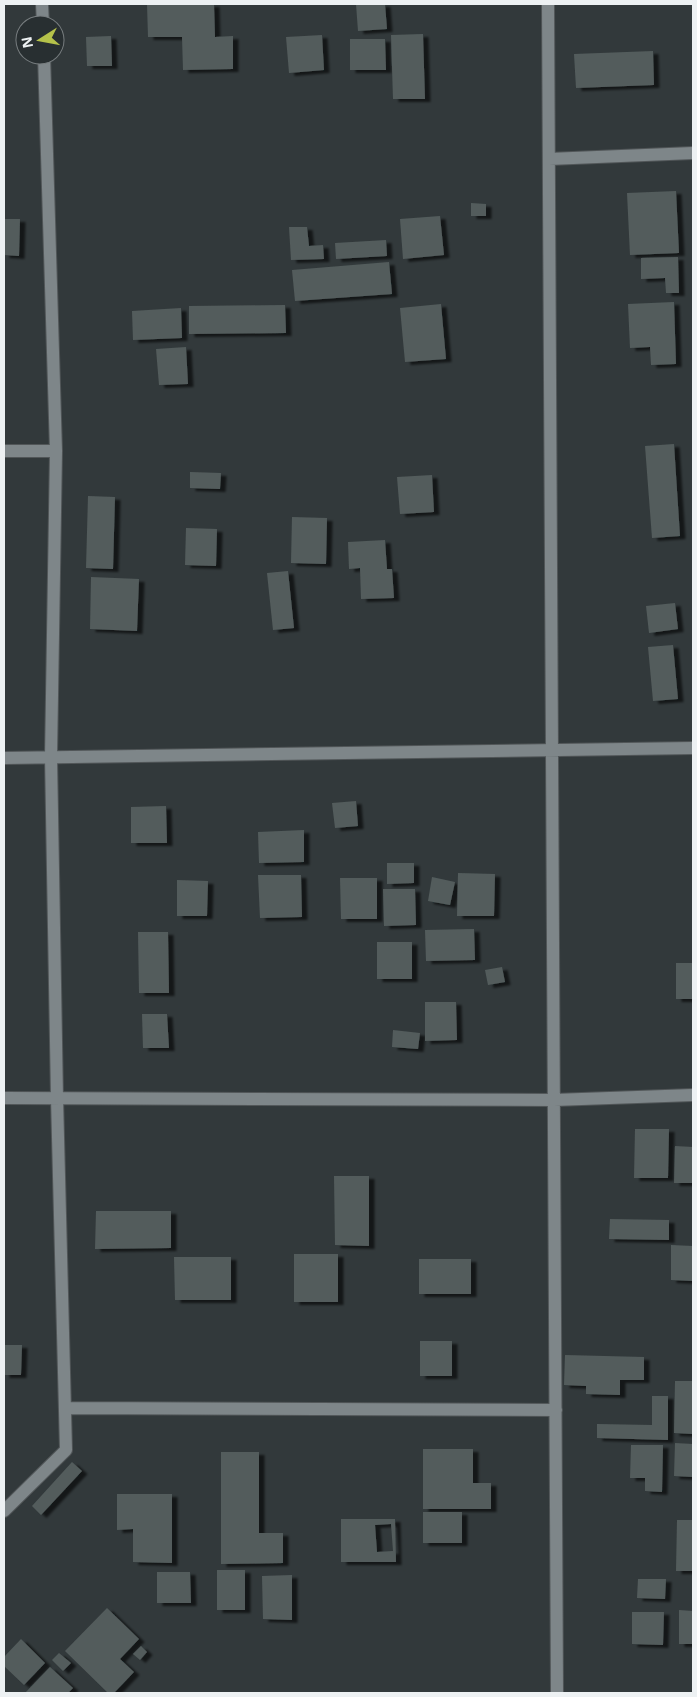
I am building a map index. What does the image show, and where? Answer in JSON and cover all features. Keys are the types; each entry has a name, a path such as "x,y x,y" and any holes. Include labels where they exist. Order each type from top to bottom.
{"street":[{"path":"548,4 557,1693"},
{"path":"4,1511 66,1450 51,757 56,451 44,65"},
{"path":"548,159 693,153"},
{"path":"4,450 56,451"},
{"path":"4,758 693,748"},
{"path":"4,1098 554,1100 693,1095"},
{"path":"65,1408 556,1410"}],"building":[{"path":"147,4 214,4 215,37 233,36 233,69 183,70 182,37 148,37"},
{"path":"356,4 385,4 387,29 358,31"},
{"path":"423,34 425,99 393,99 391,35"},
{"path":"322,35 324,70 289,73 286,37"},
{"path":"111,36 112,66 87,66 86,37"},
{"path":"350,39 385,39 386,70 350,70"},
{"path":"653,51 654,85 576,88 574,54"},
{"path":"676,191 679,253 630,255 627,193"},
{"path":"471,203 486,204 486,216 471,216"},
{"path":"440,216 444,255 403,259 400,219"},
{"path":"4,219 20,219 19,256 4,255"},
{"path":"289,227 307,227 309,246 323,245 324,259 291,260"},
{"path":"386,240 387,256 336,259 335,243"},
{"path":"678,257 679,293 666,293 665,278 641,279 641,258"},
{"path":"389,262 392,294 295,301 292,270"},
{"path":"674,302 676,364 651,365 650,347 630,348 628,304"},
{"path":"441,304 446,359 405,362 400,308"},
{"path":"285,305 286,333 189,334 189,306"},
{"path":"181,308 182,338 133,340 132,311"},
{"path":"186,347 188,384 159,385 156,349"},
{"path":"674,444 680,536 652,538 645,446"},
{"path":"190,472 221,473 220,489 190,488"},
{"path":"432,475 434,512 400,514 397,477"},
{"path":"88,496 115,497 113,569 86,568"},
{"path":"292,517 327,518 326,564 291,563"},
{"path":"186,528 217,529 216,566 185,565"},
{"path":"385,540 387,569 392,569 394,598 361,599 360,568 349,569 348,542"},
{"path":"288,571 294,628 273,630 267,573"},
{"path":"91,577 139,579 137,631 90,629"},
{"path":"675,603 678,629 649,633 646,606"},
{"path":"673,645 678,699 653,701 648,647"},
{"path":"356,801 358,826 335,828 332,803"},
{"path":"166,806 167,843 131,843 131,807"},
{"path":"304,830 304,862 259,863 258,832"},
{"path":"387,863 414,863 414,883 387,884"},
{"path":"458,873 495,874 494,916 457,916"},
{"path":"258,875 301,875 302,917 260,918"},
{"path":"432,877 455,882 450,905 428,901"},
{"path":"340,878 377,878 377,919 341,919"},
{"path":"177,880 208,881 207,916 177,916"},
{"path":"383,889 415,889 416,925 384,926"},
{"path":"474,929 475,960 426,961 425,930"},
{"path":"138,932 168,932 169,993 139,993"},
{"path":"377,942 412,942 412,979 377,979"},
{"path":"676,963 693,963 693,999 676,999"},
{"path":"502,967 505,982 488,985 485,970"},
{"path":"425,1002 456,1002 457,1040 425,1041"},
{"path":"142,1014 167,1014 169,1048 143,1048"},
{"path":"393,1030 420,1033 418,1049 392,1047"},
{"path":"635,1129 669,1129 668,1178 634,1178"},
{"path":"675,1146 693,1147 693,1183 674,1183"},
{"path":"334,1176 369,1176 369,1246 335,1245"},
{"path":"96,1211 171,1211 171,1248 95,1249"},
{"path":"610,1219 669,1220 669,1240 609,1239"},
{"path":"671,1245 693,1246 693,1281 671,1280"},
{"path":"294,1254 338,1254 338,1302 294,1302"},
{"path":"174,1257 231,1257 231,1300 175,1300"},
{"path":"419,1259 471,1259 471,1294 419,1294"},
{"path":"420,1341 452,1341 452,1376 420,1376"},
{"path":"4,1345 22,1345 21,1375 4,1375"},
{"path":"565,1355 644,1357 644,1380 620,1380 620,1395 586,1394 586,1386 564,1385"},
{"path":"675,1381 693,1381 693,1434 674,1433"},
{"path":"652,1396 668,1396 668,1440 597,1438 597,1424 652,1425"},
{"path":"675,1443 693,1444 693,1477 674,1476"},
{"path":"631,1445 663,1445 662,1492 645,1491 645,1478 630,1478"},
{"path":"423,1449 473,1449 473,1483 491,1483 491,1509 423,1509"},
{"path":"221,1452 259,1452 259,1533 283,1533 283,1563 221,1564"},
{"path":"72,1462 82,1471 41,1515 32,1506"},
{"path":"117,1494 172,1494 172,1563 133,1562 133,1529 117,1530"},
{"path":"423,1512 462,1512 462,1543 423,1543"},
{"path":"341,1519 395,1519 396,1562 341,1562","holes":["391,1524 393,1551 377,1552 375,1525"]},
{"path":"677,1520 693,1520 693,1571 676,1571"},
{"path":"217,1570 245,1570 245,1610 217,1610"},
{"path":"157,1572 190,1572 191,1603 157,1603"},
{"path":"292,1575 292,1620 263,1619 262,1576"},
{"path":"638,1579 666,1579 665,1599 637,1598"},
{"path":"107,1608 139,1639 120,1659 134,1672 114,1693 108,1693 65,1651"},
{"path":"679,1610 693,1611 693,1644 679,1644"},
{"path":"632,1612 664,1612 663,1645 632,1644"},
{"path":"21,1639 45,1663 24,1685 4,1666 4,1657"},
{"path":"141,1646 147,1652 140,1660 133,1654"},
{"path":"59,1653 71,1663 63,1671 52,1660"},
{"path":"50,1667 73,1688 68,1693 25,1693"}]}
